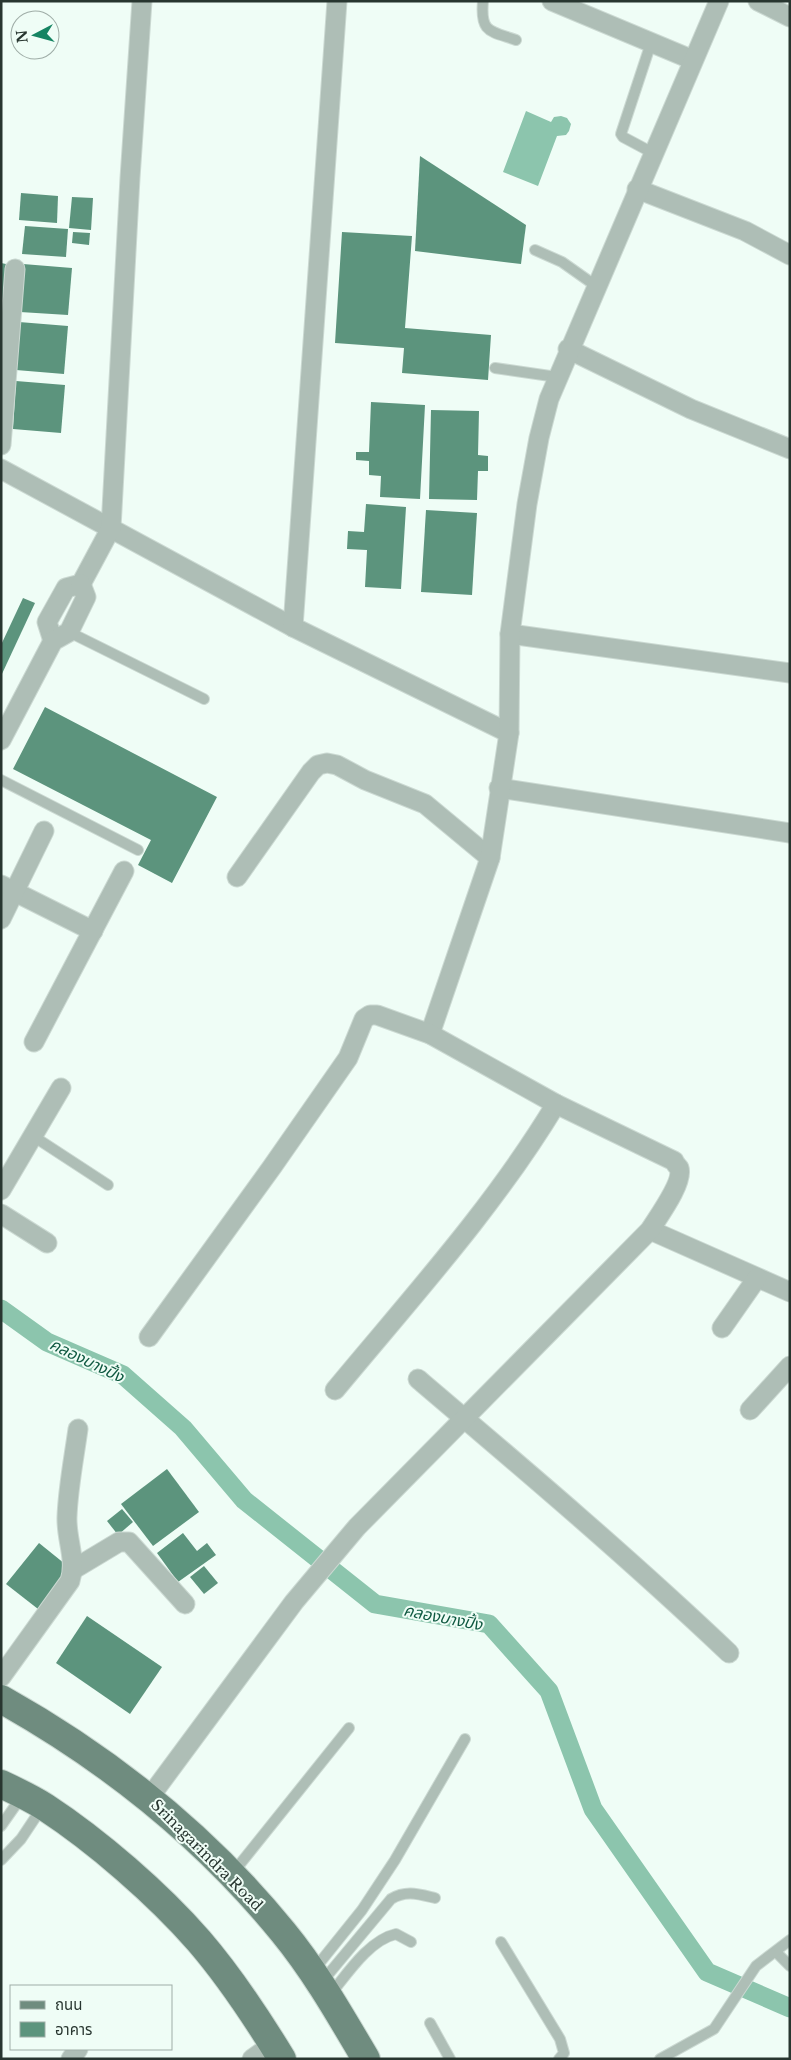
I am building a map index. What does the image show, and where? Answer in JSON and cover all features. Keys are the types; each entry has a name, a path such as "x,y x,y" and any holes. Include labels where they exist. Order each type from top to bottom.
{"main road":[{"name":"Srinagarindra Road","path":"1,1699 46,1724 149,1798 184,1828 232,1874 283,1932 321,1984 366,2059"},
{"path":"23,1795 76,1828 112,1858 158,1899 199,1942 244,2001 269,2054"}],"street":[{"path":"1,740 61,636 47,622 66,588 81,584 111,528 130,178 142,1"},
{"path":"293,628 337,1"},
{"path":"552,1 692,60"},
{"path":"430,1034 490,858 508,733 510,634 528,504 539,438 549,399 568,349 718,1"},
{"path":"758,1 790,17"},
{"path":"637,189 745,231 790,255"},
{"path":"1,445 14,269"},
{"path":"568,349 691,409 790,448"},
{"path":"1,469 293,628 508,733"},
{"path":"510,634 790,672"},
{"path":"236,877 311,772 318,765 327,763 336,765 365,780 425,804 490,858"},
{"path":"499,788 790,833"},
{"path":"1,919 8,888 44,831"},
{"path":"34,1042 124,871"},
{"path":"8,888 93,931"},
{"path":"149,1338 348,1058 364,1019 370,1016 377,1015 430,1034 556,1104 674,1161 678,1167 679,1176 675,1187 650,1230 357,1527 294,1602 149,1798"},
{"path":"1,1190 61,1088"},
{"path":"334,1390 502,1186 556,1104"},
{"path":"1,1214 47,1243"},
{"path":"650,1230 790,1292"},
{"path":"722,1328 757,1278"},
{"path":"750,1410 790,1366"},
{"path":"418,1379 582,1518 729,1654"},
{"path":"1,1677 56,1603 70,1581 74,1569 67,1532 67,1514 78,1429"},
{"path":"74,1569 119,1542 129,1542 185,1604"}],"lane":[{"path":"482,1 481,16 484,26 492,32 516,40"},
{"path":"651,43 621,134 622,137 653,153"},
{"path":"535,250 562,262 596,286"},
{"path":"495,368 557,377"},
{"path":"61,636 204,699"},
{"path":"1,780 138,850"},
{"path":"33,1136 108,1185"},
{"path":"232,1874 349,1728"},
{"path":"321,1984 362,1910 395,1860 465,1739"},
{"path":"1,1826 23,1795"},
{"path":"1,1860 21,1839 23,1795"},
{"path":"321,1984 391,1899 398,1895 410,1893 435,1898"},
{"path":"321,1984 382,1939 396,1934 411,1942"},
{"path":"660,2059 714,2029 756,1966 790,1940"},
{"path":"501,1942 560,2039 564,2053 559,2059"},
{"path":"776,1952 790,1966"},
{"path":"430,2023 450,2059"}],"shaded area":[{"path":"526,111 551,122 554,117 561,116 567,118 571,124 566,135 557,136 538,186 503,172"}],"building":[{"path":"420,156 526,225 521,264 415,251"},
{"path":"21,193 58,196 57,223 19,220"},
{"path":"72,197 93,198 91,230 69,228"},
{"path":"25,226 68,229 66,257 22,254"},
{"path":"73,232 90,233 89,245 72,243"},
{"path":"342,232 412,236 405,328 491,335 488,380 402,373 404,348 335,343"},
{"path":"1,263 6,264 3,304 1,304"},
{"path":"23,264 72,268 68,315 20,312"},
{"path":"19,322 68,326 64,374 16,370"},
{"path":"16,381 65,385 61,433 13,429"},
{"path":"371,402 425,405 420,499 380,497 381,476 369,475 369,461 356,460 356,452 369,452"},
{"path":"431,410 479,411 478,455 488,456 488,471 478,471 477,500 429,499"},
{"path":"366,504 406,507 401,589 365,587 367,550 347,549 348,531 364,532"},
{"path":"426,510 477,513 472,595 421,592"},
{"path":"23,598 35,603 1,676 1,645"},
{"path":"45,707 217,797 172,883 138,865 151,840 13,769"},
{"path":"167,1469 199,1512 153,1546 121,1504"},
{"path":"122,1509 133,1522 118,1535 107,1521"},
{"path":"183,1533 197,1551 207,1543 216,1555 178,1582 157,1553"},
{"path":"39,1543 70,1568 38,1609 6,1584"},
{"path":"204,1566 218,1583 204,1594 190,1577"},
{"path":"87,1616 162,1667 130,1714 56,1663"}],"waterway":[{"name":"คลองบางปิ้ง","path":"1,1309 47,1342 123,1375 183,1428 244,1500 375,1604 489,1624 549,1691 593,1809 707,1972 790,2008"}]}
